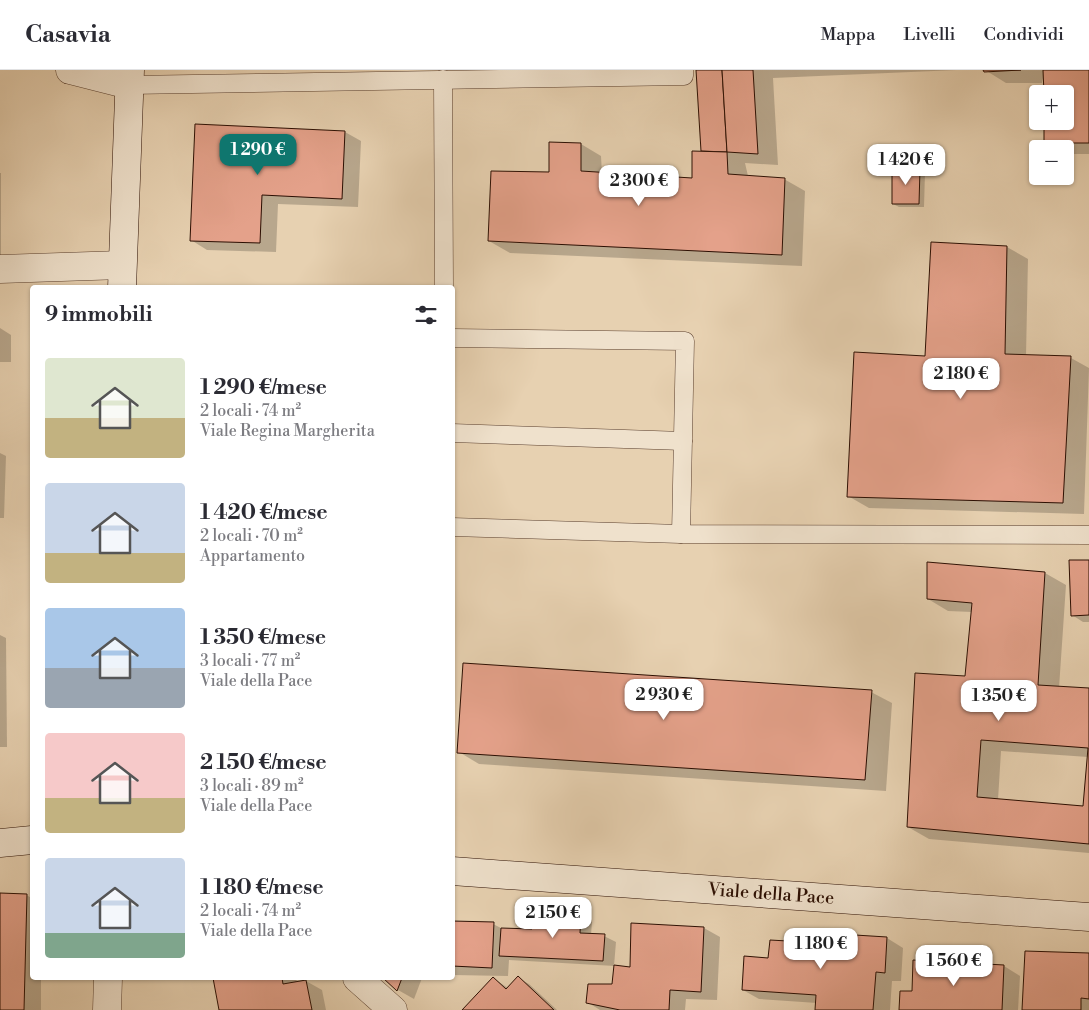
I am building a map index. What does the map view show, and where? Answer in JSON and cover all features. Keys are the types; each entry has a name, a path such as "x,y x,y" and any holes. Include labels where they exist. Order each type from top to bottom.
{"street":[{"path":"0,269 122,276 129,78 70,70"},
{"path":"0,843 30,840"},
{"name":"Viale della Pace","path":"455,870 1089,917"},
{"path":"107,1010 108,980"},
{"path":"359,980 392,1010"}],"lane":[{"path":"129,78 443,79 684,76 684,70"},
{"path":"443,79 444,285"},
{"path":"455,338 685,341 681,534"},
{"path":"455,433 683,441"},
{"path":"455,528 681,534 1089,535"}],"building":[{"path":"696,70 722,70 727,152 701,151"},
{"path":"722,70 753,70 758,154 727,152"},
{"path":"983,70 1021,70 984,72"},
{"path":"1043,70 1089,70 1089,143 1074,143 1074,140 1044,140 1044,130 1074,130 1074,85 1044,85"},
{"path":"195,124 345,131 342,199 262,195 260,243 190,241"},
{"path":"549,142 581,143 581,171 692,178 692,151 727,152 728,174 785,178 782,255 488,241 491,171 549,172"},
{"path":"892,168 920,169 919,204 892,204"},
{"path":"931,242 1007,246 1005,354 1071,356 1063,503 847,497 854,352 925,356"},
{"path":"1069,560 1089,560 1089,615 1071,616"},
{"path":"927,562 1045,572 1038,685 1089,688 1089,844 907,827 915,673 965,676 972,603 927,599","holes":["981,740 1088,748 1083,806 977,797"]},
{"path":"463,663 872,690 865,780 457,753"},
{"path":"0,893 27,894 24,1010 0,1010"},
{"path":"532,912 581,914 580,933 605,934 603,961 499,956 501,928 532,929"},
{"path":"455,921 494,922 492,968 455,966"},
{"path":"631,923 704,927 701,992 670,990 669,1010 620,1010 586,1003 588,984 612,984 614,965 630,967"},
{"path":"823,933 887,937 885,973 876,972 873,1010 815,1010 816,995 742,990 744,956 768,958 770,940 823,943"},
{"path":"1025,951 1089,953 1089,999 1081,998 1081,1010 1022,1010"},
{"path":"913,960 1004,965 1002,1010 899,1010 900,991 912,991"},
{"path":"518,976 554,1010 462,1010 493,977 506,989"},
{"path":"213,980 282,980 283,984 306,980 312,1010 219,1010"},
{"path":"385,980 401,980 397,991"}]}
